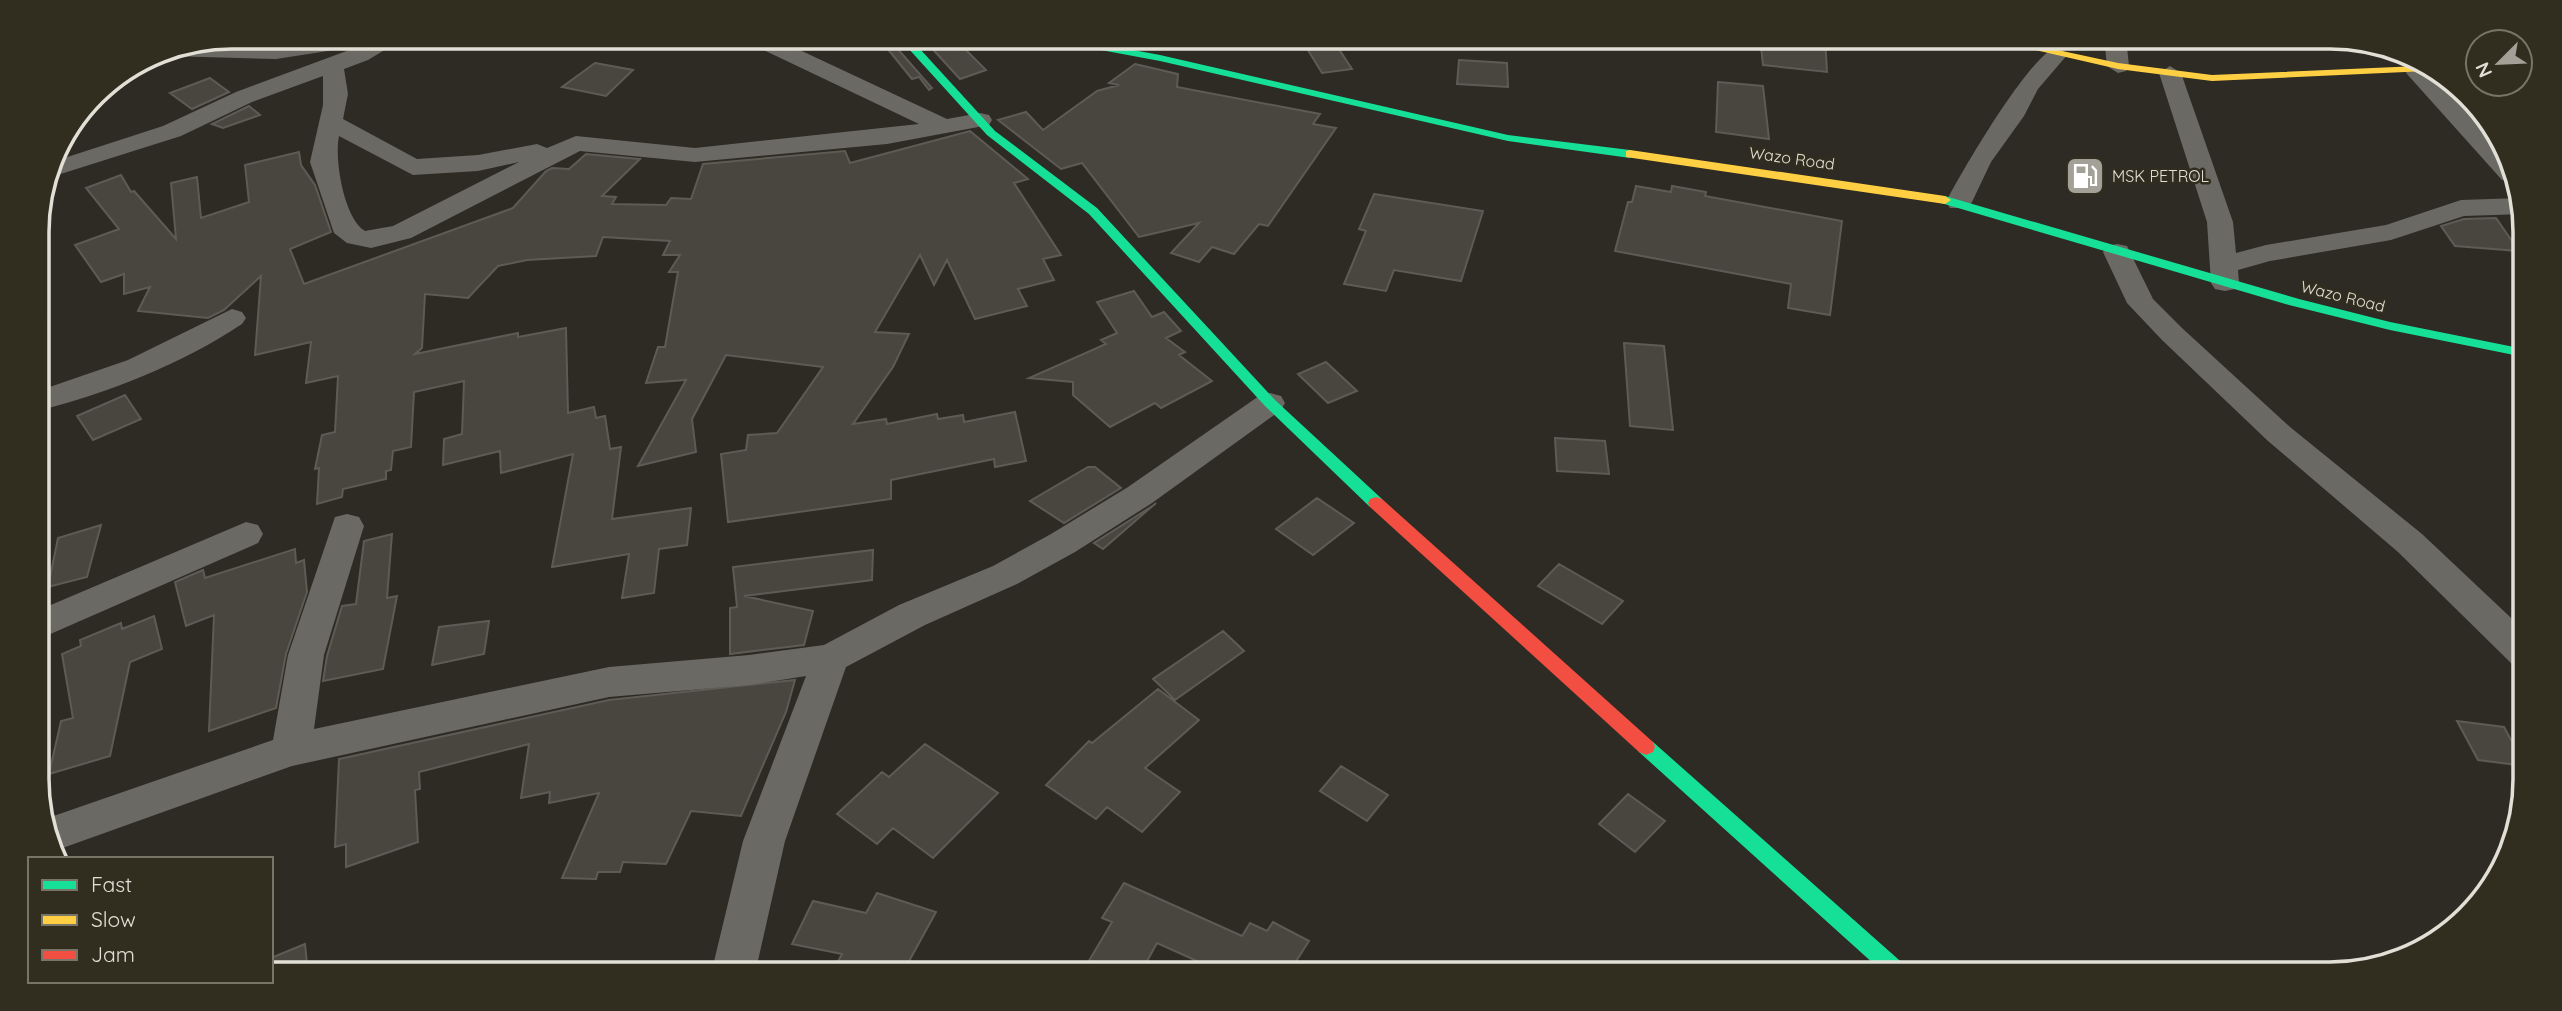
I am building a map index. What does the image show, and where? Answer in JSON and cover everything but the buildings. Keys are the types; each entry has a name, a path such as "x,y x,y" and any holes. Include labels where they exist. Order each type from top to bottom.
{"street":[{"path":"61,167 172,131 244,97 332,67 370,49"},
{"path":"780,49 947,128"},
{"path":"914,49 991,133 1093,211 1270,403 1437,561 1887,962"},
{"name":"Wazo Road","path":"1112,49 1508,138 1871,187 1959,202 2117,252 2224,274 2390,326 2513,351"},
{"path":"2035,49 2118,66 2212,78 2413,69"},
{"path":"2116,49 2118,66"},
{"path":"1959,202 1979,162 2012,116 2028,86 2057,54"},
{"path":"332,67 337,83 332,123 323,152 329,189 343,228 350,236 362,240 374,240 402,232 569,145"},
{"path":"2170,73 2220,222 2224,274 2266,253 2391,232 2461,208 2511,206"},
{"path":"2425,76 2498,160"},
{"path":"332,123 414,167 478,163 588,141 695,155 826,144 947,128 980,120"},
{"path":"2117,252 2141,303 2172,334 2279,434 2410,543 2513,642"},
{"path":"49,398 80,389 193,344 232,318"},
{"path":"57,832 291,750 609,682 749,670 831,658 912,615 1006,575 1063,543 1140,495 1270,403"},
{"path":"291,750 306,656 347,526"},
{"path":"49,621 246,534"},
{"path":"736,962 764,841 831,658"}],"traffic: fast":[{"path":"914,49 991,133 1093,211 1270,403 1376,503"},
{"path":"1112,49 1508,138 1630,154"},
{"path":"1945,200 2294,302 2390,326 2513,351"},
{"path":"1646,747 1887,962"}],"traffic: slow":[{"path":"2039,49 2118,66 2212,78 2413,69"},
{"path":"1630,154 1945,200"}],"traffic: jam":[{"path":"1376,503 1646,747"}],"place":[{"name":"MSK PETROL","path":"2085,176"}]}
